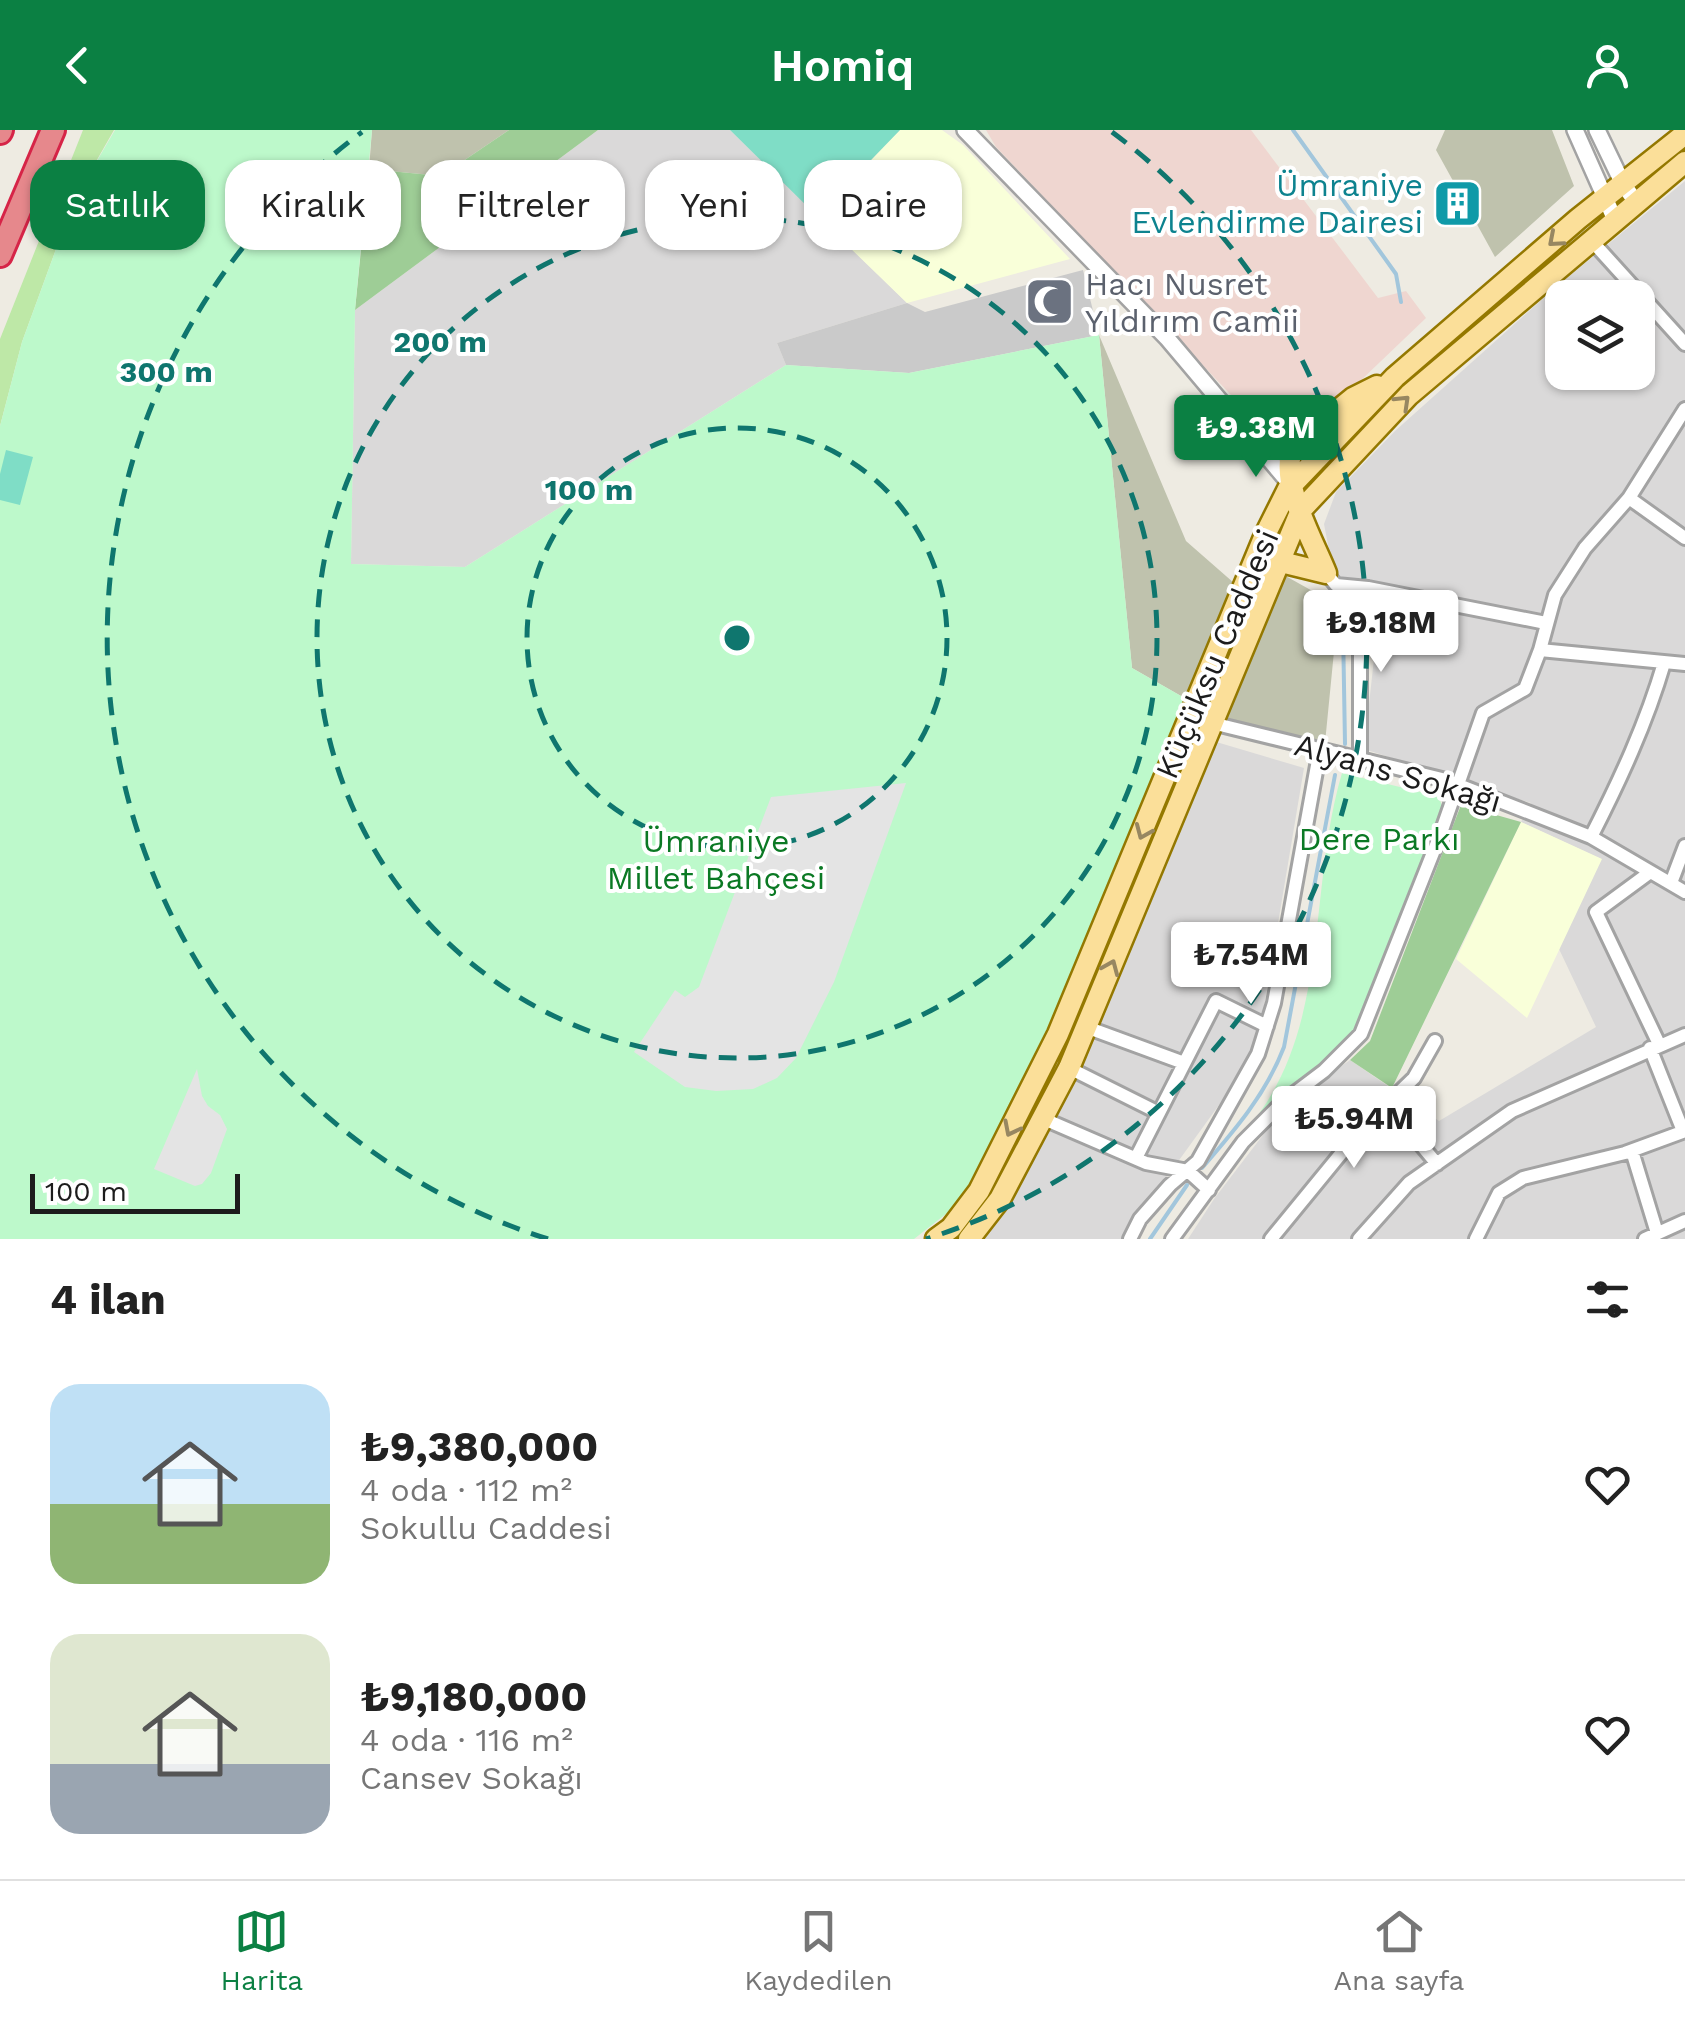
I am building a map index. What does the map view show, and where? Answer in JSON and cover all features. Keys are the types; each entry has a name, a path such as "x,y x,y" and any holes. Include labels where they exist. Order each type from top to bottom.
{"highway":[{"path":"0,255 54,130"}],"main road":[{"name":"Küçüksu Caddesi","path":"969,1239 1000,1199 1069,1068 1202,719 1265,535 1291,485 1396,377 1604,198 1685,134"},
{"name":"Küçüksu Caddesi","path":"936,1239 951,1228 979,1191 1058,1034 1202,719 1306,504 1409,395 1685,162"},
{"path":"1277,561 1326,573 1306,504 1291,485 1288,466 1294,446 1353,398 1396,377"}],"street":[{"path":"965,130 1167,338 1291,485"},
{"path":"1575,130 1615,220"},
{"path":"1597,130 1622,184 1636,202"},
{"path":"1591,240 1685,344"},
{"path":"1172,1239 1243,1142 1362,1034 1483,713 1525,689 1555,596 1585,548 1629,498 1685,408"},
{"path":"1254,445 1294,446"},
{"path":"1629,498 1685,538"},
{"path":"1326,573 1336,585 1546,623"},
{"path":"1360,759 1360,643 1368,588"},
{"path":"1540,650 1685,664"},
{"path":"1591,837 1629,760 1664,663"},
{"name":"Alyans Sokağı","path":"1202,719 1458,785 1591,837 1685,892"},
{"path":"1130,1239 1140,1219 1160,1196 1198,1161 1258,1054 1296,891 1320,749"},
{"path":"1671,883 1685,846"},
{"path":"1476,1239 1499,1193 1523,1178 1632,1150 1684,1131 1654,1046 1596,912 1649,873"},
{"path":"1136,1158 1216,1000 1267,1026"},
{"path":"1086,1027 1184,1062"},
{"path":"1359,1239 1409,1183 1512,1111 1685,1035"},
{"path":"1272,1239 1366,1122 1414,1078 1435,1042"},
{"path":"1069,1068 1158,1114"},
{"path":"1387,1104 1437,1164"},
{"path":"1044,1119 1136,1158 1188,1171 1209,1190"},
{"path":"1632,1150 1651,1236 1685,1221"}],"shaded area":[{"path":"372,130 509,130 465,160 421,160 421,174 401,172 401,160 370,160"},
{"path":"598,130 730,130 761,160 645,160 645,250 784,250 784,183 804,202 804,250 853,250 907,303 777,343 786,365 465,567 351,564 355,310 436,250 625,250 625,160 558,160"},
{"path":"900,130 942,130 963,145 1070,259 907,303 852,250 962,250 962,160 871,160"},
{"path":"986,130 1251,130 1378,298 1406,291 1426,318 1310,429 1267,433 996,147"},
{"path":"1445,130 1552,130 1574,186 1495,257 1436,150"},
{"path":"1685,181 1685,1239 1188,1239 1266,1131 1312,1087 1350,1060 1439,1121 1596,1027 1559,949 1601,859 1521,822 1531,803 1364,749 1381,596 1389,584 1335,581 1324,524 1336,492 1395,431 1545,297 1545,390 1655,390 1655,280 1565,280"},
{"path":"1083,270 1099,335 909,373 786,365 777,343 907,303 925,312"},
{"path":"1099,335 1186,541 1234,583 1188,700 1132,668"},
{"path":"1282,574 1325,598 1337,621 1325,743 1222,723"},
{"path":"1213,741 1304,768 1260,1031 1232,1087 1122,1239 984,1239 1014,1194"},
{"path":"906,783 834,982 796,1058 777,1078 753,1089 716,1091 685,1087 634,1052 675,990 685,997 699,987 771,797"},
{"path":"1521,822 1602,859 1527,1018 1456,959"},
{"path":"197,1069 202,1096 227,1129 211,1173 195,1186 154,1169"}],"green space":[{"path":"83,130 114,130 97,160 71,160"},
{"name":"Ümraniye Millet Bahçesi","path":"115,130 372,130 369,160 225,160 225,250 361,250 355,310 351,564 465,567 786,365 909,373 1099,335 1132,668 1188,700 1059,1025 965,1199 914,1239 0,1239 0,426 22,342 56,250 205,250 205,160 97,160"},
{"path":"509,130 598,130 558,160 465,160"},
{"path":"730,130 900,130 871,160 804,160 804,203 784,183 784,160 760,160"},
{"path":"401,172 421,174 421,250 436,250 355,310 361,250 401,250"},
{"path":"35,250 56,250 22,342 0,426 0,339"},
{"path":"6,450 33,457 20,505 0,500 0,474"},
{"name":"Dere Parkı","path":"1342,773 1433,795 1443,808 1356,1032 1345,1047 1277,1099 1248,1131 1273,1091 1292,1049 1305,1005 1331,818"},
{"path":"1461,805 1521,822 1392,1088 1350,1060 1370,1041"}],"waterway":[{"path":"1293,130 1396,274 1401,302"},
{"path":"1343,628 1345,744"},
{"path":"1202,1168 1259,1096 1284,1047 1335,775"},
{"path":"1150,1239 1187,1185"}],"place":[{"name":"Ümraniye Evlendirme Dairesi","path":"1458,203"},
{"name":"Hacı Nusret Yıldırım Camii","path":"1050,302"}]}
